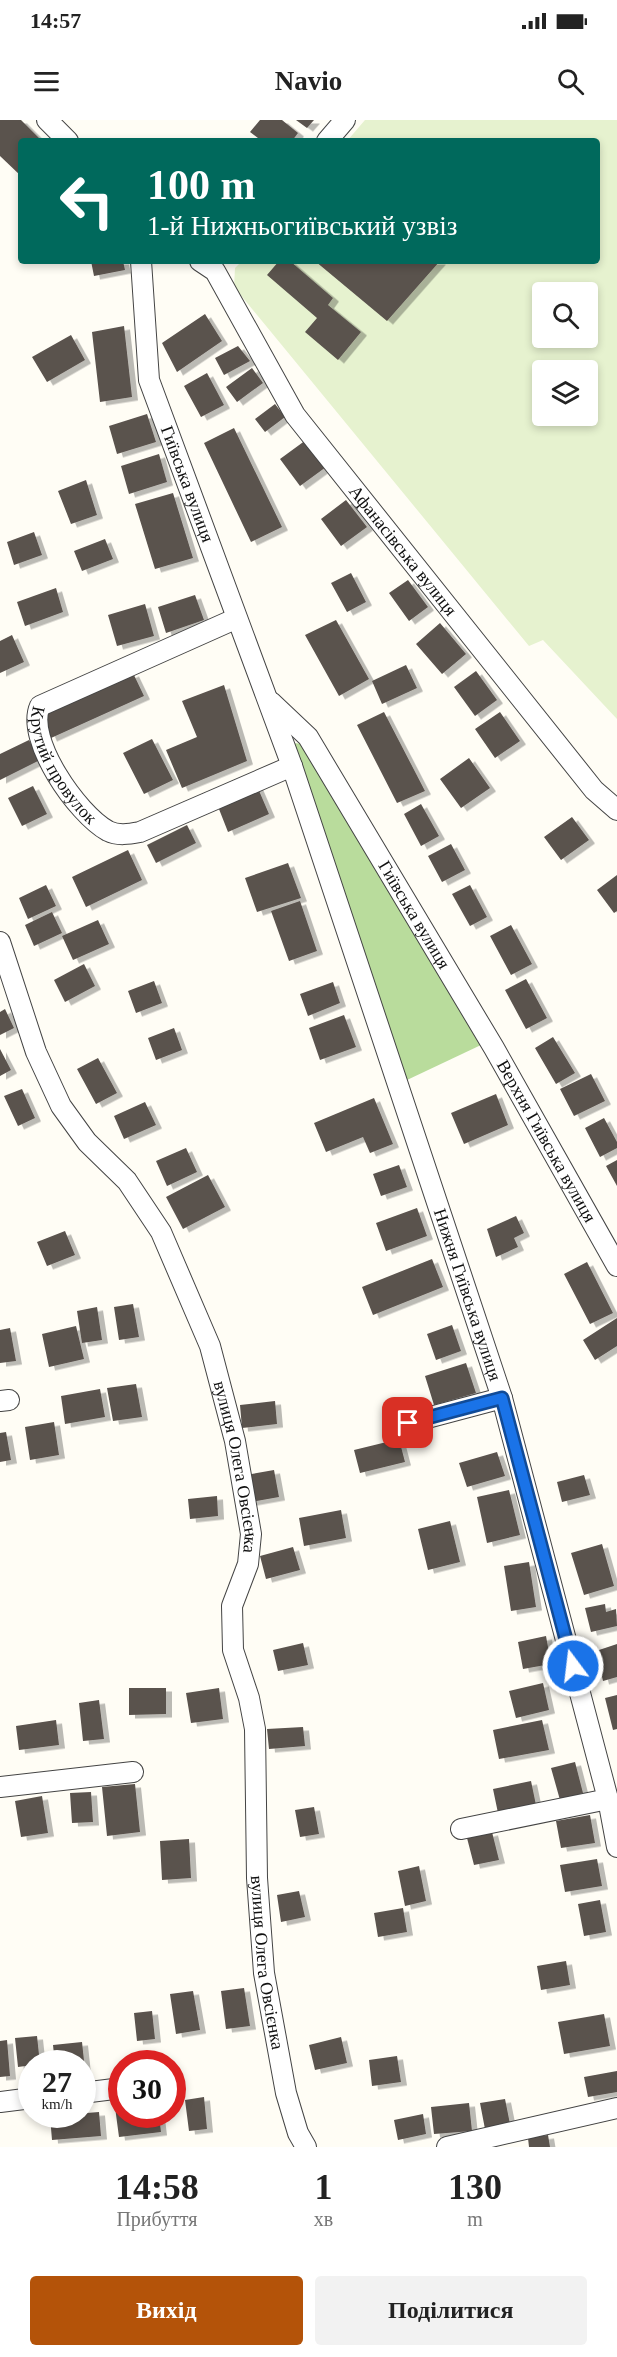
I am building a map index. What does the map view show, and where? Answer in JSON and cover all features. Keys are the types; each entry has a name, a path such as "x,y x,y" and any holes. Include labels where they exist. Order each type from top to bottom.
{"street":[{"path":"47,120 65,138"},
{"path":"330,138 345,120"},
{"name":"Гиївська вулиця","path":"141,264 149,380 292,766 400,1094"},
{"name":"Афанасівська вулиця","path":"212,264 295,415 594,790 617,810"},
{"name":"Крутий провулок","path":"236,619 40,706 36,716 36,727 42,744 55,770 87,816 109,831 122,835 140,832 292,766"},
{"name":"Гиївська вулиця","path":"268,699 308,737 494,1048"},
{"name":"вулиця Олега Овсієнка","path":"0,942 36,1052 61,1106 87,1142 127,1181 161,1232 210,1346 236,1441 251,1534 248,1564 232,1606 233,1650 249,1698 255,1729 257,1866 264,1972 286,2093 298,2133 306,2147"},
{"name":"Верхня Гиївська вулиця","path":"494,1048 617,1266"},
{"name":"Нижня Гиївська вулиця","path":"400,1094 502,1398 608,1799 617,1847"},
{"path":"408,1423 502,1398"},
{"path":"0,1787 133,1773"},
{"path":"461,1829 608,1799"},
{"path":"0,2102 18,2100"},
{"path":"447,2147 617,2108"}],"green space":[{"path":"365,120 617,120 617,719 543,640 529,646 234,287 235,268 239,264 600,264 600,138 350,138"},
{"path":"293,743 304,744 481,1045 407,1080"}],"building":[{"path":"0,120 21,120 39,138 18,138 18,173 0,156"},
{"path":"260,120 282,120 298,133 294,138 258,138 250,132"},
{"path":"296,120 314,120 307,128"},
{"path":"92,264 124,264 125,270 94,276"},
{"path":"276,264 293,264 333,298 328,305 361,332 338,360 305,332 317,318 267,275"},
{"path":"319,264 437,264 387,321"},
{"path":"205,314 222,341 177,372 162,343"},
{"path":"124,326 132,397 100,402 92,332"},
{"path":"71,335 85,360 47,382 32,357"},
{"path":"238,346 250,361 224,375 215,358"},
{"path":"252,368 263,383 237,402 226,387"},
{"path":"207,373 224,405 201,417 184,386"},
{"path":"275,404 285,417 265,432 255,419"},
{"path":"147,414 156,442 117,454 109,426"},
{"path":"234,428 282,527 251,542 204,443"},
{"path":"306,440 326,467 300,486 280,459"},
{"path":"159,454 167,482 129,494 121,466"},
{"path":"86,480 97,515 71,524 58,491"},
{"path":"173,493 193,558 155,569 135,504"},
{"path":"346,500 367,527 341,546 321,519"},
{"path":"34,532 42,555 14,565 7,542"},
{"path":"105,539 113,559 82,571 74,551"},
{"path":"351,573 366,602 347,612 331,583"},
{"path":"408,580 428,607 409,621 389,593"},
{"path":"56,588 63,612 25,626 17,602"},
{"path":"195,595 204,620 166,633 158,607"},
{"path":"145,604 154,636 117,646 108,615"},
{"path":"336,620 369,679 339,696 305,635"},
{"path":"440,623 466,654 442,674 416,644"},
{"path":"12,635 24,662 0,673 0,641"},
{"path":"406,665 417,688 382,704 372,681"},
{"path":"476,671 497,700 475,716 454,687"},
{"path":"133,673 144,696 51,738 41,715"},
{"path":"224,685 247,761 182,788 166,750 197,737 182,701"},
{"path":"384,712 425,791 397,803 357,725"},
{"path":"500,712 520,741 495,758 475,729"},
{"path":"152,739 173,780 144,794 123,753"},
{"path":"29,740 40,760 0,780 0,754"},
{"path":"469,758 490,788 461,808 440,779"},
{"path":"33,786 47,814 22,826 8,798"},
{"path":"257,786 269,814 228,832 217,804"},
{"path":"421,804 439,836 421,846 404,814"},
{"path":"572,817 589,840 561,860 544,837"},
{"path":"187,825 196,843 156,863 147,845"},
{"path":"451,844 465,870 442,882 428,856"},
{"path":"128,850 142,880 86,907 72,877"},
{"path":"288,863 301,898 257,912 245,878"},
{"path":"617,875 617,911 614,913 597,890"},
{"path":"46,885 56,906 28,919 19,898"},
{"path":"470,885 487,917 470,926 452,894"},
{"path":"300,901 317,951 289,961 271,911"},
{"path":"52,912 62,933 34,946 25,925"},
{"path":"98,920 109,944 73,960 62,936"},
{"path":"511,925 532,964 511,975 490,936"},
{"path":"84,964 95,986 65,1002 54,980"},
{"path":"526,979 547,1018 526,1029 505,990"},
{"path":"154,981 162,1003 136,1013 128,991"},
{"path":"333,982 340,1003 308,1016 300,994"},
{"path":"5,1009 14,1028 0,1035 0,1012"},
{"path":"344,1015 356,1047 320,1060 309,1028"},
{"path":"174,1028 182,1050 156,1060 148,1038"},
{"path":"553,1037 575,1073 556,1084 535,1048"},
{"path":"0,1049 11,1070 0,1076"},
{"path":"98,1058 117,1093 96,1104 77,1069"},
{"path":"591,1074 605,1101 574,1116 560,1089"},
{"path":"22,1089 35,1118 18,1126 4,1096"},
{"path":"496,1094 508,1125 464,1144 451,1113"},
{"path":"374,1098 393,1144 370,1153 363,1137 326,1152 314,1123"},
{"path":"145,1102 156,1125 124,1139 114,1116"},
{"path":"604,1118 617,1142 617,1148 600,1157 585,1128"},
{"path":"186,1148 197,1172 167,1186 156,1161"},
{"path":"617,1160 617,1186 606,1166"},
{"path":"399,1165 407,1187 381,1196 373,1174"},
{"path":"208,1175 225,1207 183,1229 166,1197"},
{"path":"417,1208 427,1236 386,1251 376,1223"},
{"path":"516,1216 524,1233 514,1238 518,1247 496,1257 487,1229"},
{"path":"65,1231 75,1255 47,1266 37,1242"},
{"path":"432,1259 443,1287 373,1315 362,1287"},
{"path":"587,1262 613,1313 590,1324 564,1274"},
{"path":"133,1304 139,1337 119,1340 114,1307"},
{"path":"97,1307 102,1340 82,1343 77,1311"},
{"path":"617,1318 617,1346 595,1360 583,1340"},
{"path":"452,1325 461,1351 436,1360 427,1334"},
{"path":"76,1326 84,1359 49,1367 42,1334"},
{"path":"10,1328 16,1361 0,1363 0,1330"},
{"path":"466,1363 476,1393 434,1405 425,1376"},
{"path":"136,1384 142,1417 113,1421 107,1388"},
{"path":"100,1389 105,1417 65,1424 61,1396"},
{"path":"275,1401 277,1424 242,1428 240,1405"},
{"path":"54,1422 59,1455 30,1460 25,1427"},
{"path":"6,1432 11,1460 0,1462 0,1433"},
{"path":"399,1439 405,1462 360,1473 354,1450"},
{"path":"497,1452 505,1476 467,1487 459,1463"},
{"path":"274,1470 279,1497 251,1502 246,1475"},
{"path":"584,1475 590,1495 562,1502 557,1482"},
{"path":"509,1490 520,1535 487,1543 477,1497"},
{"path":"217,1496 218,1516 190,1519 188,1499"},
{"path":"341,1510 346,1538 304,1546 299,1518"},
{"path":"450,1521 460,1562 428,1570 418,1529"},
{"path":"602,1544 614,1586 584,1595 571,1553"},
{"path":"293,1547 300,1570 266,1579 260,1556"},
{"path":"529,1562 536,1607 511,1611 504,1566"},
{"path":"605,1604 606,1612 616,1609 617,1626 591,1632 585,1608"},
{"path":"546,1636 551,1664 523,1669 518,1642"},
{"path":"303,1643 308,1665 278,1671 273,1650"},
{"path":"617,1644 617,1677 603,1681 596,1651"},
{"path":"543,1683 549,1710 516,1718 509,1691"},
{"path":"129,1688 166,1688 166,1714 129,1715"},
{"path":"219,1688 223,1719 191,1723 186,1693"},
{"path":"617,1695 617,1729 613,1730 605,1698"},
{"path":"99,1700 104,1739 83,1741 79,1703"},
{"path":"56,1720 59,1745 19,1750 16,1726"},
{"path":"542,1720 549,1750 499,1759 493,1730"},
{"path":"303,1727 305,1746 269,1749 267,1729"},
{"path":"575,1762 583,1793 560,1800 551,1768"},
{"path":"531,1781 536,1805 498,1813 493,1789"},
{"path":"135,1784 140,1832 107,1836 102,1787"},
{"path":"91,1792 93,1822 72,1823 70,1793"},
{"path":"42,1796 48,1833 21,1837 15,1801"},
{"path":"314,1807 319,1834 300,1837 295,1810"},
{"path":"590,1815 595,1843 561,1848 556,1821"},
{"path":"492,1832 499,1860 474,1865 467,1838"},
{"path":"189,1839 191,1878 162,1880 160,1841"},
{"path":"597,1859 602,1886 565,1892 560,1865"},
{"path":"419,1866 426,1901 405,1906 398,1871"},
{"path":"299,1891 305,1917 281,1922 277,1895"},
{"path":"600,1900 606,1932 584,1936 578,1904"},
{"path":"403,1908 407,1932 378,1937 374,1913"},
{"path":"566,1961 570,1985 541,1990 537,1966"},
{"path":"244,1988 250,2026 226,2029 221,1991"},
{"path":"193,1991 200,2030 176,2034 170,1994"},
{"path":"152,2011 155,2039 137,2041 134,2013"},
{"path":"604,2014 610,2046 564,2054 558,2022"},
{"path":"37,2036 38,2050 18,2050 18,2067 15,2038"},
{"path":"341,2037 347,2063 315,2070 309,2045"},
{"path":"7,2040 10,2076 0,2077 0,2041"},
{"path":"82,2042 83,2050 54,2050 53,2045"},
{"path":"397,2056 401,2082 372,2086 369,2060"},
{"path":"617,2071 617,2092 588,2097 584,2077"},
{"path":"204,2097 207,2129 189,2131 186,2100"},
{"path":"505,2099 510,2124 485,2129 480,2103"},
{"path":"469,2103 472,2131 434,2134 431,2107"},
{"path":"96,2112 99,2112 101,2136 52,2140 51,2128 96,2128"},
{"path":"423,2114 426,2134 398,2140 394,2120"},
{"path":"118,2128 161,2128 161,2132 119,2137"},
{"path":"548,2135 550,2147 529,2147 528,2138"}],"route":[{"path":"408,1423 502,1398 573,1666"}]}
